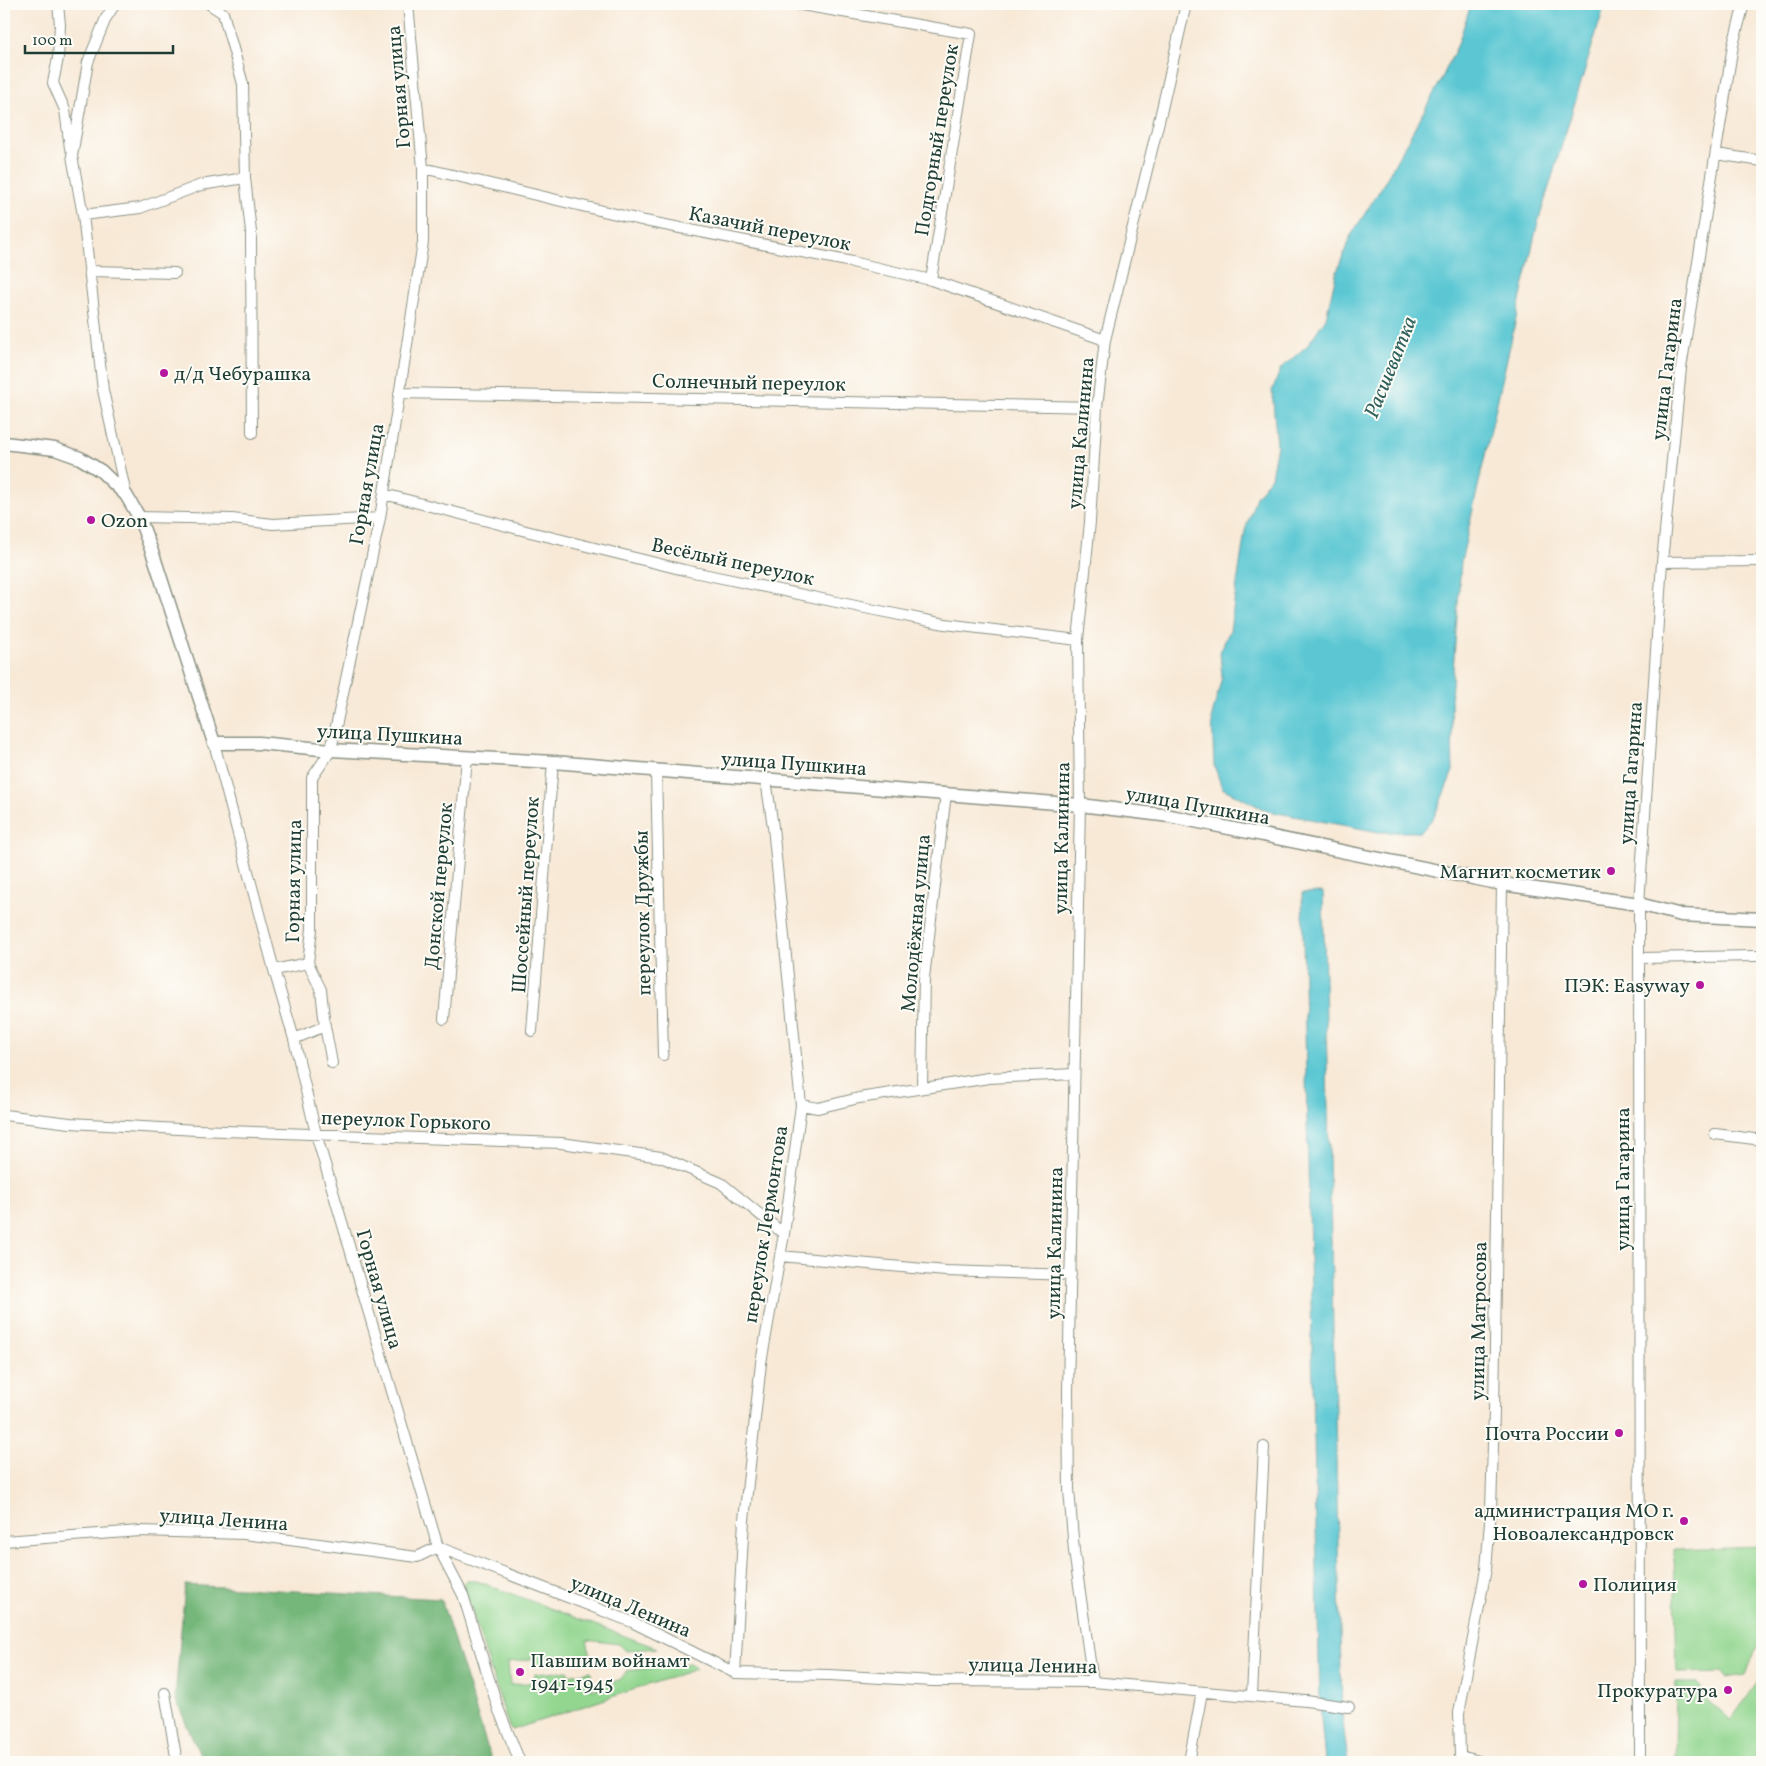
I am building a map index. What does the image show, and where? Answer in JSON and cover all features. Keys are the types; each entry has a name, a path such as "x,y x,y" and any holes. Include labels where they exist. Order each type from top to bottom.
{"main road":[{"path":"4,443 55,449 80,458 101,471 126,495 139,517 155,560 214,743"},
{"name":"улица Пушкина","path":"214,743 259,743 331,750 553,762 1080,805 1170,816 1502,884 1638,904 1681,915 1762,919"}],"street":[{"path":"58,4 58,58 53,83 65,110 83,216 103,390 126,495"},
{"path":"72,156 88,62 106,18 114,4"},
{"path":"209,4 223,13 243,84 245,178 251,232 252,433"},
{"name":"Горная улица","path":"332,1063 321,990 308,963 312,929 312,778 331,750 380,518 423,242 423,168 408,4"},
{"name":"Подгорный переулок","path":"796,4 971,34 931,280"},
{"name":"улица Калинина","path":"1092,1682 1074,1551 1069,1489 1068,1392 1080,805 1078,640 1105,340 1162,113 1186,4"},
{"name":"улица Гагарина","path":"1640,1762 1640,958 1638,904 1662,562 1681,368 1733,45 1744,4"},
{"path":"1716,154 1762,161"},
{"name":"Казачий переулок","path":"423,168 645,221 852,262 931,280 1105,340"},
{"path":"83,216 140,208 202,185 245,178"},
{"path":"90,271 175,273"},
{"name":"Солнечный переулок","path":"399,393 1098,407"},
{"name":"Весёлый переулок","path":"384,494 684,570 945,624 1078,640"},
{"path":"139,517 232,519 273,524 380,518"},
{"path":"1662,562 1762,561"},
{"name":"Горная улица","path":"214,743 294,1040 316,1134 438,1547 463,1595 498,1708 520,1762"},
{"name":"Донской переулок","path":"444,1019 466,757"},
{"name":"Шоссейный переулок","path":"532,1030 553,762"},
{"name":"переулок Дружбы","path":"656,770 662,1054"},
{"name":"переулок Лермонтова","path":"735,1673 746,1501 761,1364 784,1234 801,1105 773,827 766,780"},
{"name":"Молодёжная улица","path":"922,1087 924,978 946,793"},
{"name":"улица Матросова","path":"1483,1762 1460,1756 1460,1713 1486,1568 1491,1510 1502,884"},
{"path":"1640,958 1756,956"},
{"name":"Горная улица","path":"274,970 308,963"},
{"path":"294,1040 325,1026"},
{"path":"801,1105 818,1108 859,1098 989,1078 1074,1074"},
{"name":"переулок Горького","path":"4,1115 70,1123 561,1143 661,1157 721,1183 784,1234"},
{"path":"1715,1134 1762,1140"},
{"path":"780,1256 946,1271 1071,1276"},
{"path":"1252,1695 1264,1447"},
{"name":"улица Ленина","path":"4,1541 140,1531 244,1534 417,1557 438,1547 632,1622 735,1673 830,1675 932,1681 1092,1682 1306,1700 1349,1707"},
{"path":"1189,1762 1202,1692"},
{"path":"165,1693 176,1762"}],"green space":[{"path":"1762,1547 1762,1633 1746,1675 1727,1678 1722,1672 1677,1673 1674,1550"},
{"path":"467,1581 477,1581 657,1648 626,1651 619,1644 587,1640 591,1658 567,1657 567,1662 534,1666 534,1659 508,1662 510,1685 535,1682 535,1674 568,1671 568,1675 591,1671 592,1690 621,1679 627,1671 690,1663 696,1669 512,1730 509,1727 464,1586 464,1583"},
{"path":"185,1585 441,1599 492,1762 203,1762 175,1698"},
{"path":"1762,1676 1762,1762 1675,1762 1676,1683 1698,1683 1710,1704 1732,1719"}],"water":[{"name":"Расшеватка","path":"1471,4 1605,4 1537,226 1461,562 1451,698 1453,771 1434,817 1421,832 1379,832 1267,811 1222,788 1214,765 1212,716 1222,677 1220,652 1230,630 1245,531 1256,497 1271,477 1277,445 1272,391 1281,368 1307,346 1326,318 1336,274 1350,237 1383,185 1439,84 1458,44"},
{"path":"1323,892 1342,1715 1348,1762 1325,1762 1320,1706 1302,893"}],"place":[{"name":"д/д Чебурашка","path":"164,373"},
{"name":"Ozon","path":"91,520"},
{"name":"Магнит косметик","path":"1611,871"},
{"name":"ПЭК: Easyway","path":"1700,985"},
{"name":"Почта России","path":"1619,1433"},
{"name":"администрация МО г. Новоалександровск","path":"1684,1521"},
{"name":"Полиция","path":"1583,1584"},
{"name":"Павшим войнамт 1941-1945","path":"520,1672"},
{"name":"Прокуратура","path":"1728,1690"}]}
